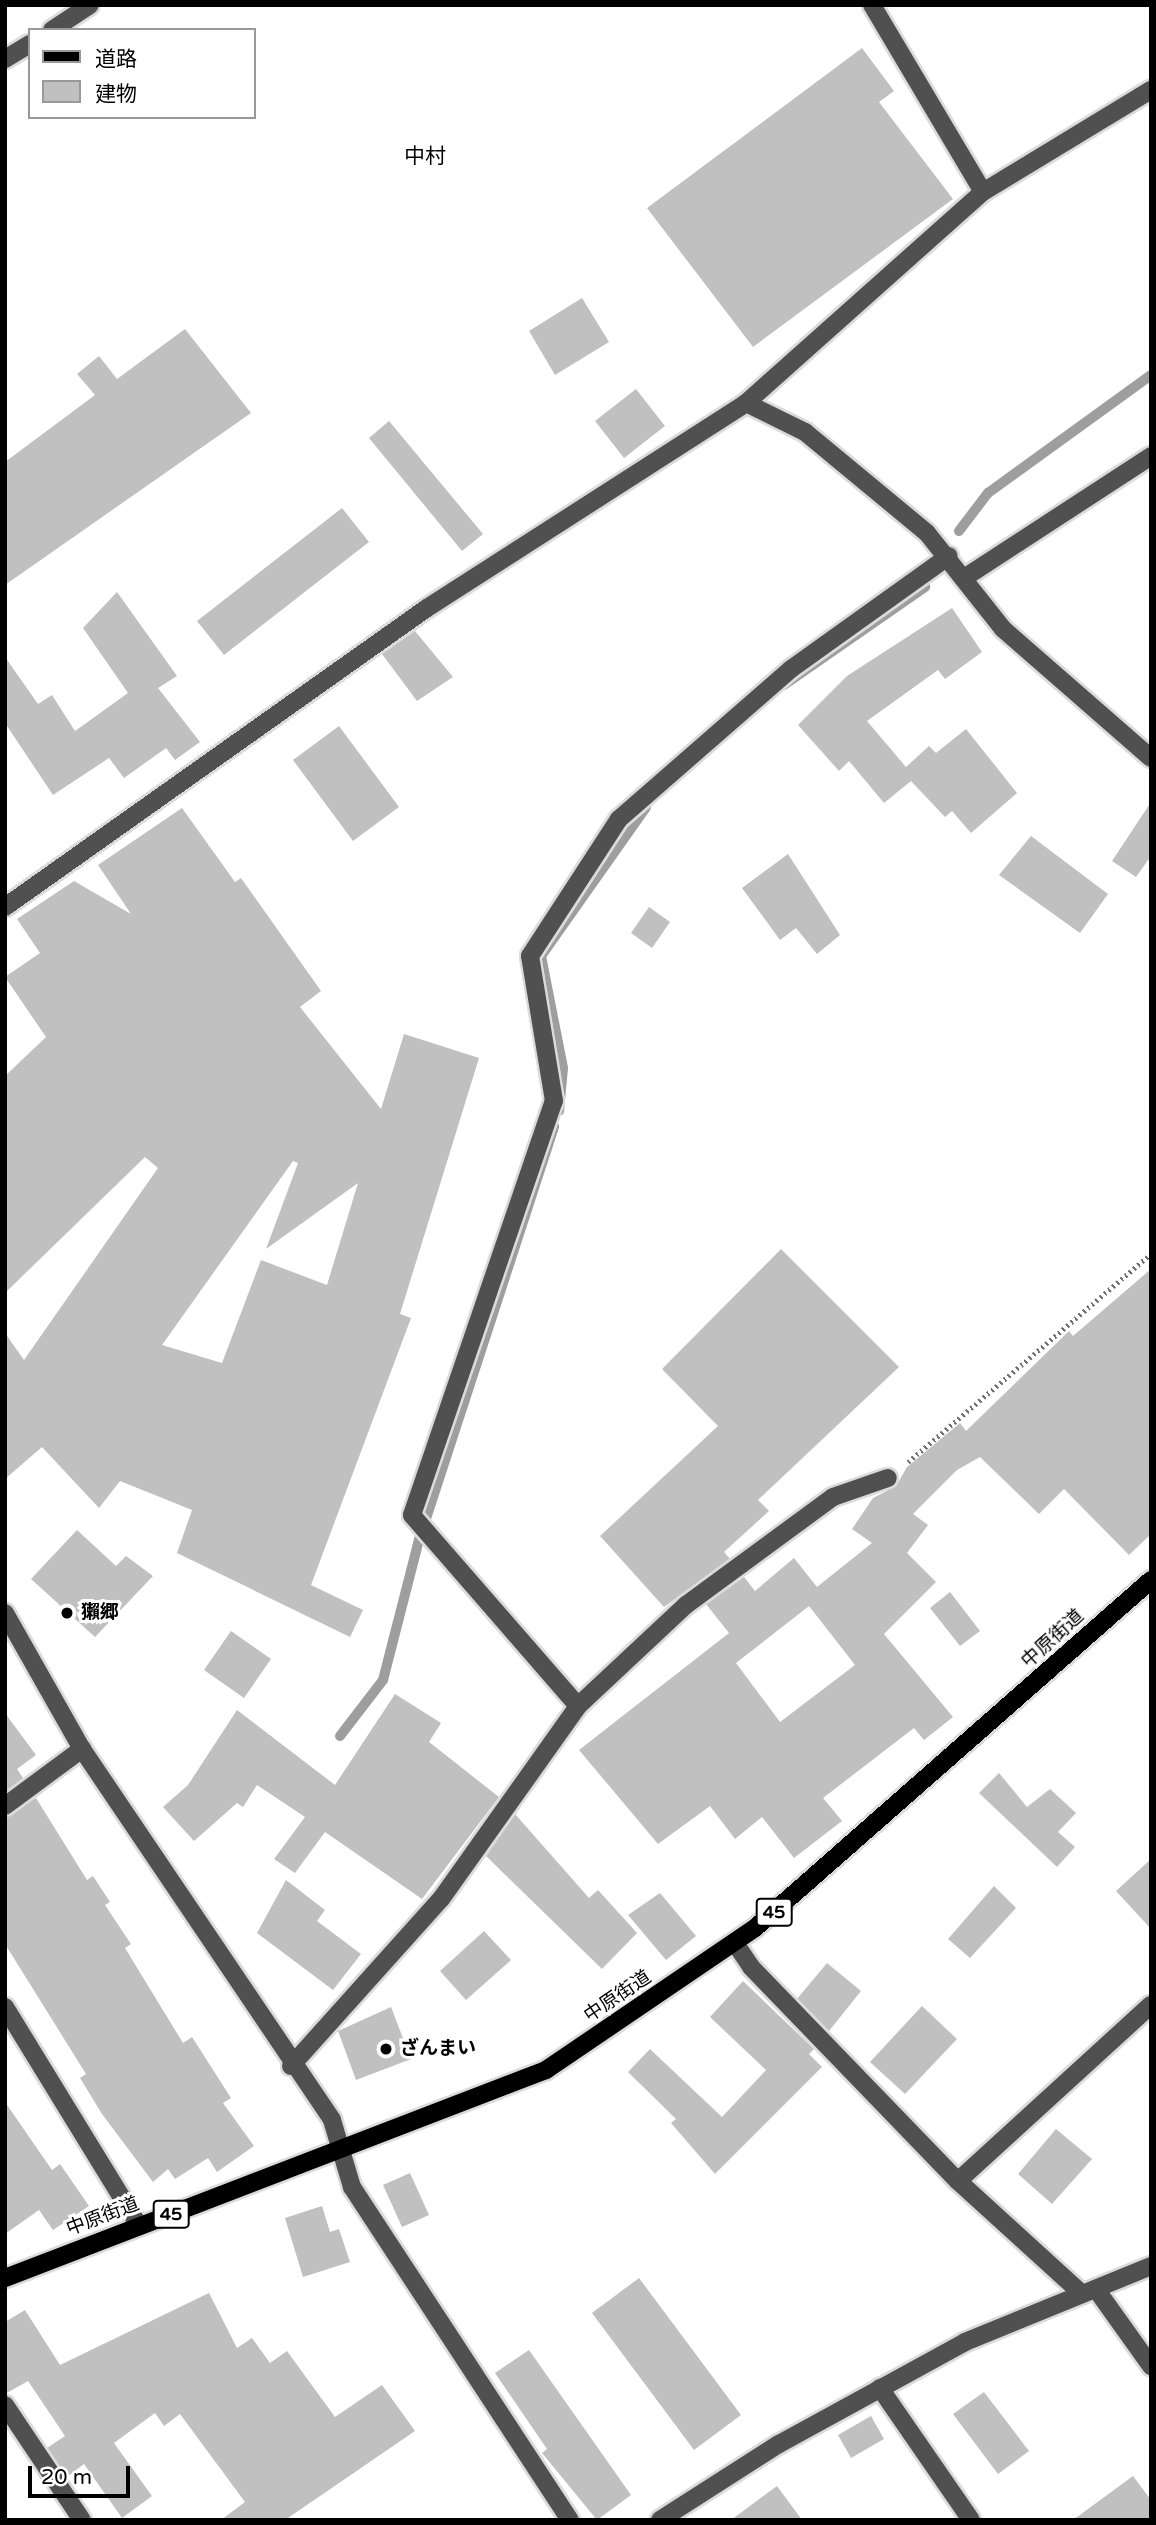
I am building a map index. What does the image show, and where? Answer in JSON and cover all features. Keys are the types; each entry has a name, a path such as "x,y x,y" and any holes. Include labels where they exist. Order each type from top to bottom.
{"main road":[{"name":"中原街道","path":"5,2278 335,2147 447,2112 546,2070 735,1943 1151,1580"}],"street":[{"path":"55,28 90,5"},
{"path":"872,5 983,192"},
{"path":"5,60 28,45"},
{"path":"5,907 427,608 746,403 983,192 1151,90"},
{"path":"746,403 805,432 948,556 1003,629 1151,758"},
{"path":"964,578 1151,456"},
{"path":"578,1706 412,1515 554,1101 530,956 619,819 791,669 948,556"},
{"path":"291,2066 441,1899 578,1706 707,1589 833,1497 888,1479"},
{"path":"5,1613 82,1749 291,2066 332,2120 335,2147 352,2187 570,2520"},
{"path":"5,1806 82,1749"},
{"path":"735,1943 958,2181 1089,2291 1151,2366"},
{"path":"958,2181 1151,2005"},
{"path":"5,2007 139,2226"},
{"path":"660,2520 880,2388 965,2342 1151,2266"},
{"path":"880,2388 971,2520"},
{"path":"5,2405 82,2520"}],"path":[{"path":"888,1479 1151,1254"}],"building":[{"path":"862,48 894,91 879,102 953,199 753,347 647,208"},
{"path":"582,298 609,342 555,375 529,331"},
{"path":"185,329 251,413 5,585 5,462 95,395 77,374 99,356 117,379"},
{"path":"636,389 665,426 624,458 595,421"},
{"path":"389,421 483,534 462,551 369,438"},
{"path":"342,508 369,542 224,655 197,621"},
{"path":"117,592 177,676 158,688 200,742 175,760 166,748 124,778 109,758 53,795 5,723 5,657 38,704 52,695 75,731 128,693 83,628"},
{"path":"952,608 982,652 945,679 938,670 867,721 906,767 929,746 936,753 966,729 1017,793 971,833 952,811 945,817 911,781 884,803 849,761 839,771 798,725 847,676"},
{"path":"415,631 453,677 417,701 382,654"},
{"path":"339,726 399,807 353,841 293,760"},
{"path":"1151,802 1151,856 1136,877 1112,861"},
{"path":"182,808 235,882 241,878 321,991 300,1007 381,1109 404,1034 479,1058 400,1314 411,1318 311,1585 363,1610 350,1637 177,1553 192,1510 120,1481 99,1508 42,1447 5,1479 5,1333 24,1360 158,1168 145,1157 5,1293 5,1076 46,1037 5,977 40,953 17,919 74,881 131,914 98,865","holes":["293,1161 298,1163 266,1249 358,1183 327,1285 261,1260 222,1363 162,1345"]},
{"path":"1031,836 1108,894 1080,933 999,875"},
{"path":"788,854 840,935 817,954 796,928 780,940 742,888"},
{"path":"649,907 670,922 652,948 631,933"},
{"path":"781,1249 899,1367 758,1500 769,1511 724,1552 730,1559 664,1607 600,1536 718,1426 662,1369"},
{"path":"1151,1269 1151,1534 1129,1555 1064,1489 1039,1514 980,1457 957,1470 913,1514 928,1525 907,1553 936,1582 884,1634 953,1717 924,1740 914,1728 823,1798 842,1821 794,1858 762,1817 735,1839 710,1806 658,1844 579,1750 729,1633 706,1604 744,1577 755,1591 794,1558 817,1587 872,1543 852,1529 873,1498 896,1486 907,1467 960,1423 966,1431 1069,1331 1073,1336","holes":["809,1606 855,1665 780,1722 736,1663"]},
{"path":"77,1530 116,1566 126,1556 153,1576 95,1637 31,1579"},
{"path":"950,1592 980,1631 960,1646 930,1608"},
{"path":"231,1631 271,1659 244,1698 204,1670"},
{"path":"395,1694 441,1723 429,1742 499,1797 422,1899 325,1832 295,1873 274,1859 305,1817 257,1785 243,1807 237,1803 194,1841 163,1807 188,1785 237,1710 335,1785"},
{"path":"5,1713 36,1755 17,1769 23,1778 5,1792"},
{"path":"999,1773 1027,1807 1050,1789 1076,1813 1058,1832 1075,1847 1057,1867 979,1793"},
{"path":"36,1798 87,1880 93,1876 110,1902 105,1905 131,1944 125,1948 183,2043 192,2037 231,2098 223,2103 254,2146 217,2172 208,2158 175,2179 168,2169 153,2182 102,2114 80,2078 86,2074 5,1944 5,1817"},
{"path":"515,1814 589,1898 598,1890 637,1933 602,1969 486,1856"},
{"path":"1151,1859 1151,1929 1116,1891"},
{"path":"286,1880 325,1910 317,1921 361,1954 333,1990 257,1933"},
{"path":"994,1886 1016,1908 970,1958 948,1939"},
{"path":"660,1893 696,1936 666,1960 628,1915"},
{"path":"484,1931 511,1960 466,2000 440,1971"},
{"path":"827,1963 861,1991 829,2031 797,1999"},
{"path":"743,1981 814,2049 809,2054 822,2067 715,2174 671,2123 676,2119 628,2072 650,2049 722,2117 766,2070 710,2017"},
{"path":"922,2006 957,2039 905,2094 870,2062"},
{"path":"391,2007 411,2059 356,2080 338,2031"},
{"path":"5,2102 52,2170 60,2164 89,2206 53,2230 39,2210 5,2234"},
{"path":"1056,2129 1092,2159 1052,2204 1018,2174"},
{"path":"410,2173 429,2215 402,2227 383,2185"},
{"path":"322,2206 330,2232 339,2229 350,2262 303,2277 285,2218"},
{"path":"639,2278 741,2415 694,2450 592,2313"},
{"path":"209,2293 237,2348 252,2338 270,2363 287,2351 335,2417 382,2385 415,2431 285,2520 221,2520 245,2502 180,2414 164,2426 155,2413 114,2443 152,2496 122,2518 84,2464 67,2477 47,2448 65,2436 28,2381 5,2394 5,2322 25,2310 60,2365"},
{"path":"529,2350 631,2495 597,2520 542,2453 547,2449 495,2373"},
{"path":"984,2392 1029,2451 998,2474 953,2414"},
{"path":"871,2416 884,2439 851,2458 838,2435"},
{"path":"1133,2476 1151,2500 1151,2520 1073,2520"},
{"path":"777,2486 802,2520 731,2520"}],"waterway":[{"path":"959,531 988,493 1151,375"},
{"path":"784,685 925,587"},
{"path":"559,1111 563,1068 541,956 646,807"},
{"path":"340,1736 383,1680 419,1540 554,1126"}],"place":[{"name":"獺郷","path":"67,1613"},
{"name":"ざんまい","path":"386,2049"}],"district":[{"name":"中村","path":"425,157"}]}
